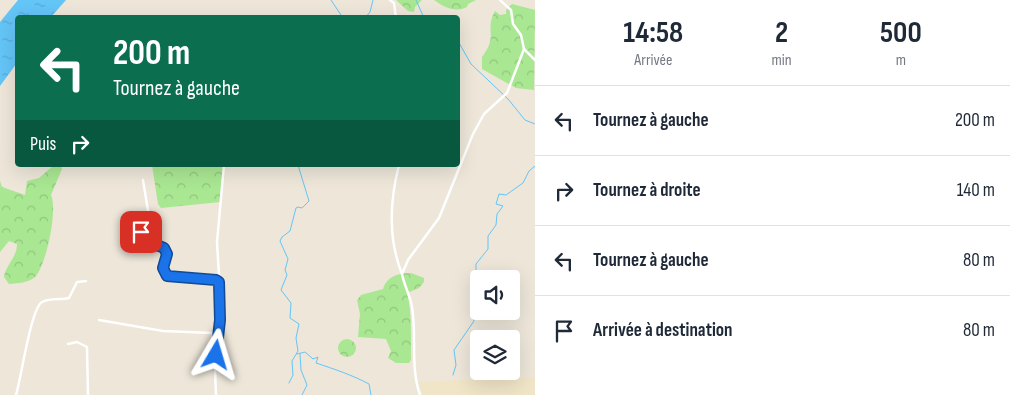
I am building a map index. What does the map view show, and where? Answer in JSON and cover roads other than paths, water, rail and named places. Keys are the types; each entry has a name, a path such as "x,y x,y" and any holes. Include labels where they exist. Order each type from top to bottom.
{"street":[{"path":"390,0 394,3 396,15"},
{"path":"500,0 512,10 513,24 521,35 524,49 535,60"},
{"path":"460,166 473,134 484,114 506,95 524,49"},
{"path":"216,395 215,370 221,309 216,242 224,167"},
{"path":"399,167 391,207 395,253 412,306 416,350 414,369 420,395"},
{"path":"402,274 408,260 439,218 460,167"},
{"path":"143,180 148,211 141,236 145,240 164,248 167,254 163,268 167,276 216,280 219,282"},
{"path":"16,395 30,324 39,304 43,301 69,298 77,282 86,281"},
{"path":"98,320 163,331 212,333 219,336"},
{"path":"68,344 77,342 87,347 88,395"}],"water":[{"path":"18,0 66,0 53,15 15,15 15,66 0,86 0,22"}],"waterway":[{"path":"331,0 341,15"},
{"path":"368,15 373,0"},
{"path":"416,0 423,15"},
{"path":"460,45 471,64 508,99 525,120 535,124"},
{"path":"453,375 456,365 454,350 474,321 471,310 476,283 476,264 488,249 488,236 496,225 497,214 503,206 496,204 499,194 506,195 523,183 529,171 535,166"},
{"path":"289,383 293,375 292,361 298,351 296,338 299,324 290,318 291,303 281,290 287,275 285,270 288,259 280,241 290,231 296,208 302,208 309,201 299,167"},
{"path":"297,354 305,352 313,359 318,357 316,363 369,384 371,395"},
{"path":"300,354 301,370 307,385 302,395"}]}
